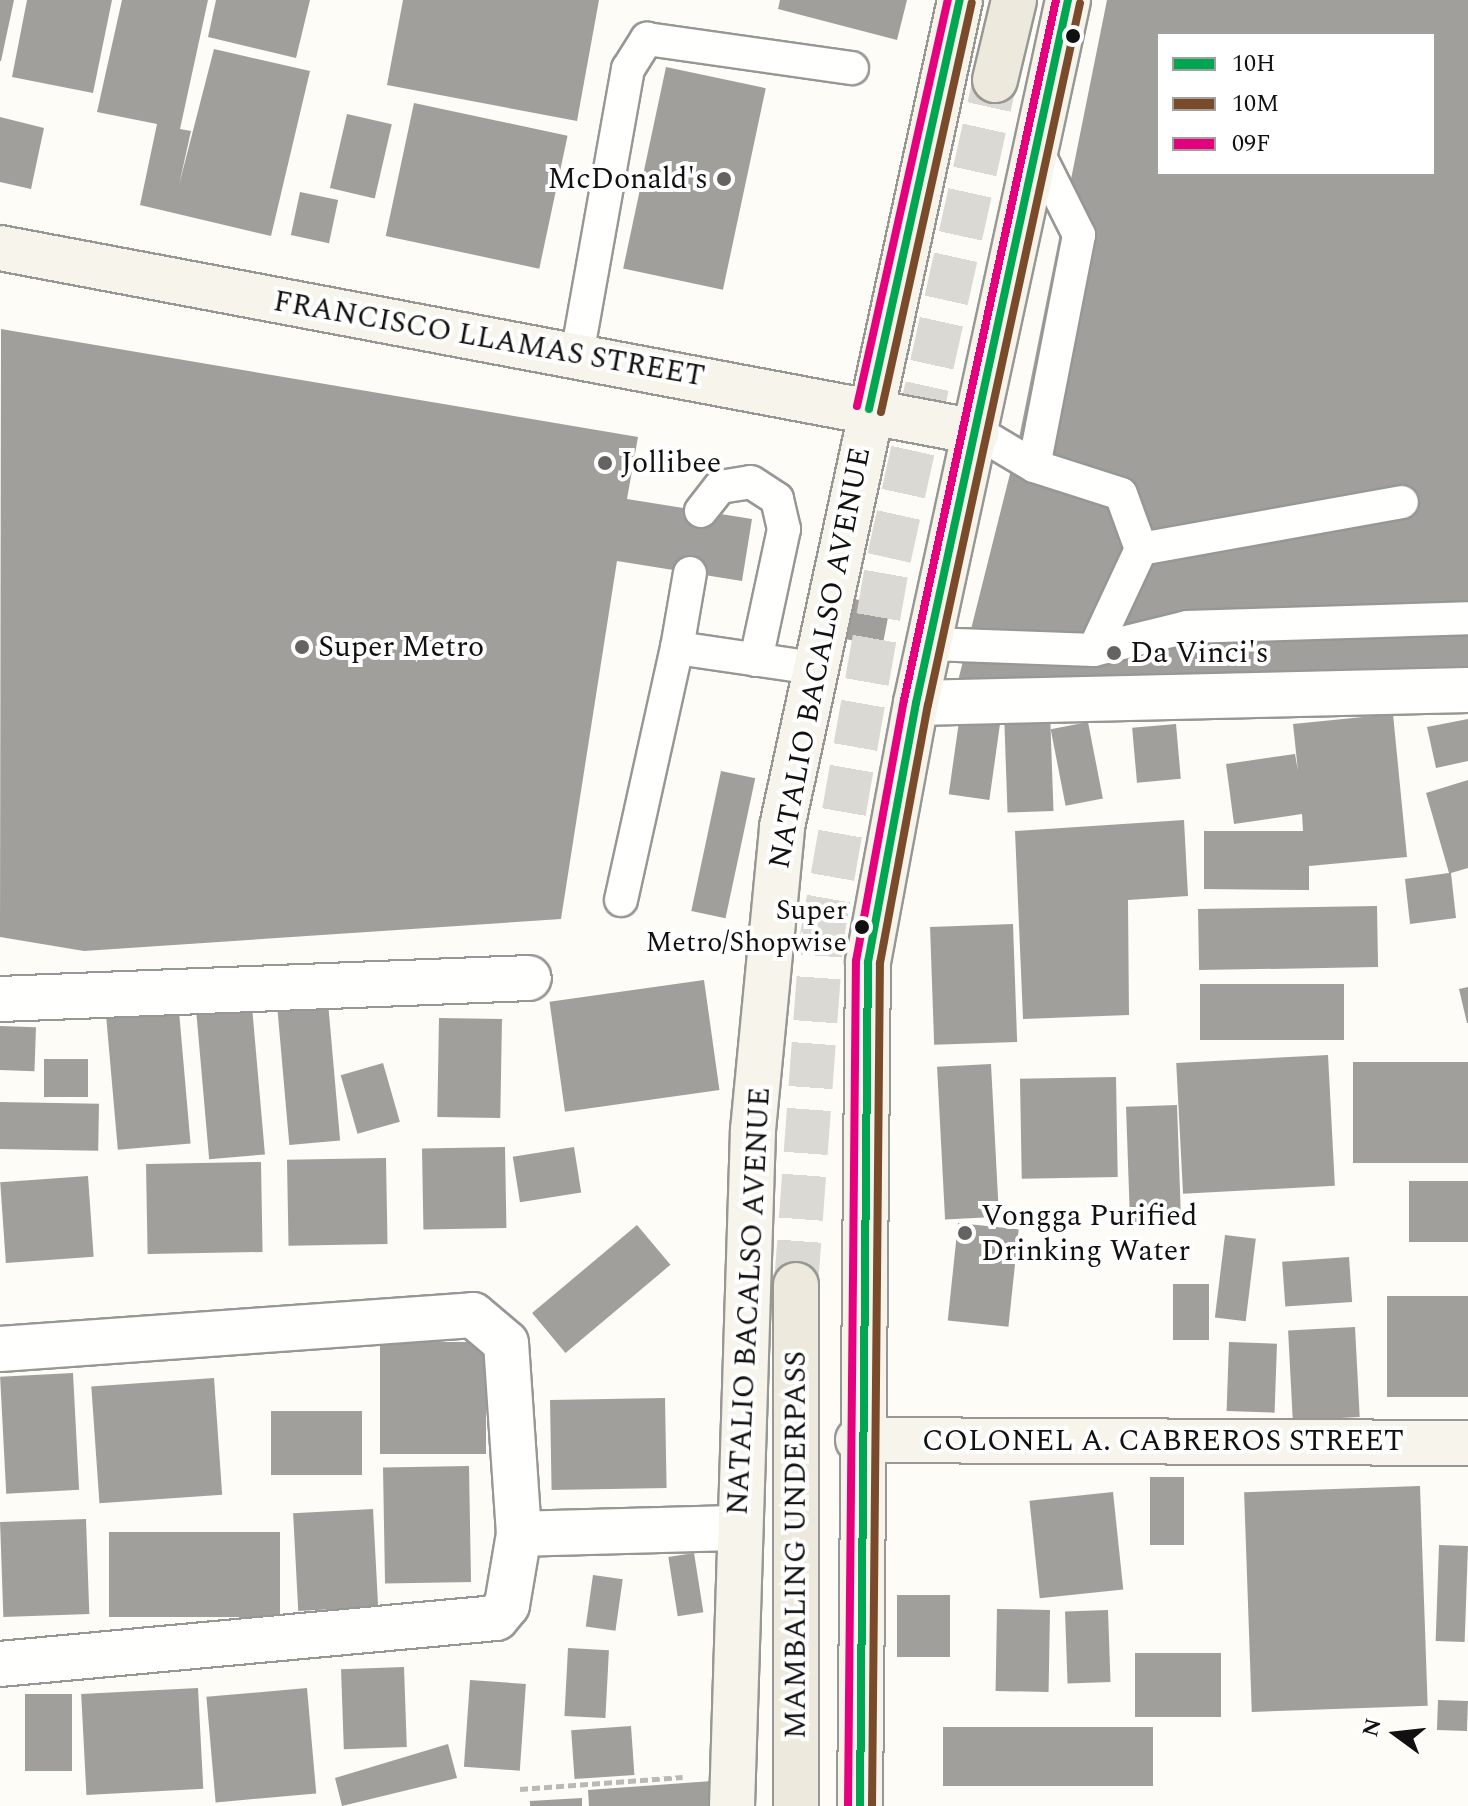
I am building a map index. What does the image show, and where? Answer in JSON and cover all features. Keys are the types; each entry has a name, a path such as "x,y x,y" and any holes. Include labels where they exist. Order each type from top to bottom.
{"main road":[{"name":"NATALIO BACALSO AVENUE","path":"732,1790 753,1130 782,827 869,409 960,0"},
{"path":"995,80 1014,0"},
{"path":"860,1806 858,1440 868,962 916,703 1068,0"},
{"name":"FRANCISCO LLAMAS STREET","path":"0,248 869,409 977,432"},
{"name":"MAMBALING UNDERPASS","path":"796,1285 796,1806"},
{"name":"COLONEL A. CABREROS STREET","path":"858,1440 1468,1443"}],"street":[{"path":"916,703 1468,690"},
{"path":"0,999 529,978"},
{"path":"0,1349 473,1315 506,1343 519,1534 507,1605 496,1618 0,1664"},
{"path":"519,1534 739,1528"}],"lane":[{"path":"577,355 628,69 647,39 852,68"},
{"path":"1034,466 1079,235 1036,149"},
{"path":"977,432 1034,466 1121,494 1141,549 1094,650"},
{"path":"701,511 720,487 736,484 751,482 777,499 784,529 756,660"},
{"path":"1141,549 1402,502"},
{"path":"621,900 677,648 690,573"},
{"path":"930,644 1094,650 1187,627 1468,618"},
{"path":"677,648 814,668"}],"path":[{"path":"520,1789 732,1790"}],"building":[{"path":"0,0 14,0 1,61 0,61"},
{"path":"27,0 112,0 93,93 12,77"},
{"path":"122,0 208,0 180,129 191,131 179,185 214,49 310,71 271,236 140,205 157,124 97,112"},
{"path":"216,0 310,0 296,58 208,37"},
{"path":"403,0 599,0 577,121 387,85"},
{"path":"780,0 907,0 897,40 778,9"},
{"path":"1107,0 1468,0 1468,666 958,681 1019,438"},
{"path":"666,67 766,88 723,290 623,268"},
{"path":"414,103 568,136 539,269 386,236"},
{"path":"347,114 392,124 375,198 330,188"},
{"path":"0,117 44,128 31,189 0,182"},
{"path":"300,192 338,200 329,243 291,235"},
{"name":"Super Metro","path":"1,329 638,437 627,499 752,519 742,581 617,561 561,919 84,951 0,937"},
{"path":"849,598 890,606 882,646 841,638"},
{"path":"1050,711 1053,811 1008,813 1004,713"},
{"path":"960,714 1001,720 989,800 949,794"},
{"path":"1393,714 1407,857 1309,866 1309,890 1204,889 1204,831 1303,831 1302,814 1234,824 1226,764 1295,754 1298,771 1293,724"},
{"path":"1468,719 1468,761 1436,768 1427,727"},
{"path":"1088,722 1103,799 1066,806 1051,729"},
{"path":"1176,724 1181,779 1137,783 1132,728"},
{"path":"721,771 755,778 726,918 691,911"},
{"path":"1468,780 1468,868 1451,873 1456,918 1410,924 1405,879 1449,873 1426,793"},
{"path":"1184,820 1188,896 1128,900 1129,1015 1023,1019 1015,831"},
{"path":"1377,906 1378,967 1199,970 1198,909"},
{"path":"1013,924 1017,1042 934,1045 930,927"},
{"path":"704,980 719,1090 565,1112 550,1002"},
{"path":"1200,984 1344,984 1344,1040 1200,1040"},
{"path":"1468,987 1468,1023 1467,1023 1459,989"},
{"path":"251,995 265,1154 209,1159 195,1000"},
{"path":"178,1000 191,1143 118,1150 105,1006"},
{"path":"328,1002 340,1140 289,1145 277,1006"},
{"path":"439,1018 502,1019 500,1118 437,1117"},
{"path":"0,1026 36,1027 34,1071 0,1070"},
{"path":"1328,1055 1335,1186 1183,1194 1176,1063"},
{"path":"44,1059 88,1059 88,1097 44,1097"},
{"path":"1353,1062 1468,1062 1468,1163 1353,1163"},
{"path":"383,1063 400,1122 358,1134 341,1075"},
{"path":"991,1064 999,1217 945,1220 937,1067"},
{"path":"1116,1077 1118,1177 1022,1179 1020,1079"},
{"path":"0,1102 99,1104 98,1151 0,1149"},
{"path":"1177,1105 1181,1226 1130,1228 1126,1107"},
{"path":"505,1147 506,1228 423,1229 422,1148"},
{"path":"574,1147 581,1192 520,1202 513,1157"},
{"path":"386,1158 388,1244 289,1246 287,1160"},
{"path":"261,1162 263,1252 148,1254 146,1164"},
{"path":"88,1176 94,1257 6,1263 0,1182"},
{"path":"1409,1181 1468,1181 1468,1242 1409,1242"},
{"path":"958,1223 1019,1229 1008,1327 948,1320"},
{"path":"637,1225 670,1265 565,1353 532,1313"},
{"path":"1225,1235 1256,1239 1246,1321 1215,1317"},
{"path":"1349,1257 1352,1302 1285,1307 1282,1262"},
{"path":"1173,1284 1209,1284 1209,1340 1173,1340"},
{"path":"1387,1296 1468,1296 1468,1397 1387,1397"},
{"path":"1355,1327 1360,1417 1293,1420 1288,1331"},
{"path":"380,1342 486,1342 486,1454 380,1454"},
{"path":"1229,1342 1277,1344 1275,1413 1227,1411"},
{"path":"73,1373 79,1490 6,1494 0,1377"},
{"path":"214,1378 222,1495 99,1503 91,1387"},
{"path":"665,1398 667,1488 552,1490 550,1400"},
{"path":"271,1411 362,1411 362,1475 271,1475"},
{"path":"469,1466 471,1582 385,1583 383,1468"},
{"path":"1150,1477 1184,1477 1184,1545 1150,1545"},
{"path":"1420,1486 1428,1706 1252,1712 1244,1492"},
{"path":"1113,1492 1123,1589 1040,1598 1029,1501"},
{"path":"373,1509 378,1607 298,1611 293,1513"},
{"path":"86,1519 89,1614 3,1617 0,1522"},
{"path":"109,1532 280,1532 280,1617 109,1617"},
{"path":"1439,1545 1468,1546 1465,1642 1436,1641"},
{"path":"694,1553 703,1612 678,1616 668,1557"},
{"path":"593,1575 623,1579 615,1631 586,1626"},
{"path":"897,1595 950,1595 950,1657 897,1657"},
{"path":"997,1609 1050,1610 1049,1692 996,1691"},
{"path":"1108,1610 1111,1682 1068,1683 1065,1612"},
{"path":"568,1648 609,1650 605,1718 564,1716"},
{"path":"1135,1653 1221,1653 1221,1717 1135,1717"},
{"path":"404,1667 407,1747 344,1749 341,1669"},
{"path":"470,1680 526,1684 520,1771 464,1767"},
{"path":"198,1688 203,1789 86,1795 81,1694"},
{"path":"307,1688 316,1794 216,1802 206,1697"},
{"path":"25,1694 72,1694 72,1771 25,1771"},
{"path":"1438,1700 1468,1701 1467,1731 1437,1730"},
{"path":"631,1726 634,1775 575,1779 571,1730"},
{"path":"943,1727 1153,1727 1153,1786 943,1786"},
{"path":"448,1744 457,1778 342,1806 335,1778"},
{"path":"712,1781 714,1806 589,1806 588,1790"},
{"path":"582,1798 582,1806 530,1806 530,1801"}],"tunnel":[{"path":"796,1285 821,942 889,558 995,80"}],"transit line":[{"name":"09F","path":"857,406 948,0"},
{"name":"10H","path":"869,409 960,0"},
{"name":"09F","path":"848,1806 856,961 904,700 1056,0"},
{"name":"10H","path":"860,1806 868,962 916,703 1068,0"},
{"name":"10M","path":"881,412 972,3"},
{"name":"10M","path":"872,1806 880,963 928,705 1080,3"}],"place":[{"name":"McDonald's","path":"724,179"},
{"name":"Jollibee","path":"605,463"},
{"name":"Super Metro","path":"302,647"},
{"name":"Da Vinci's","path":"1114,653"},
{"name":"Super Metro/Shopwise","path":"862,927"},
{"name":"Vongga Purified Drinking Water","path":"965,1233"}]}
